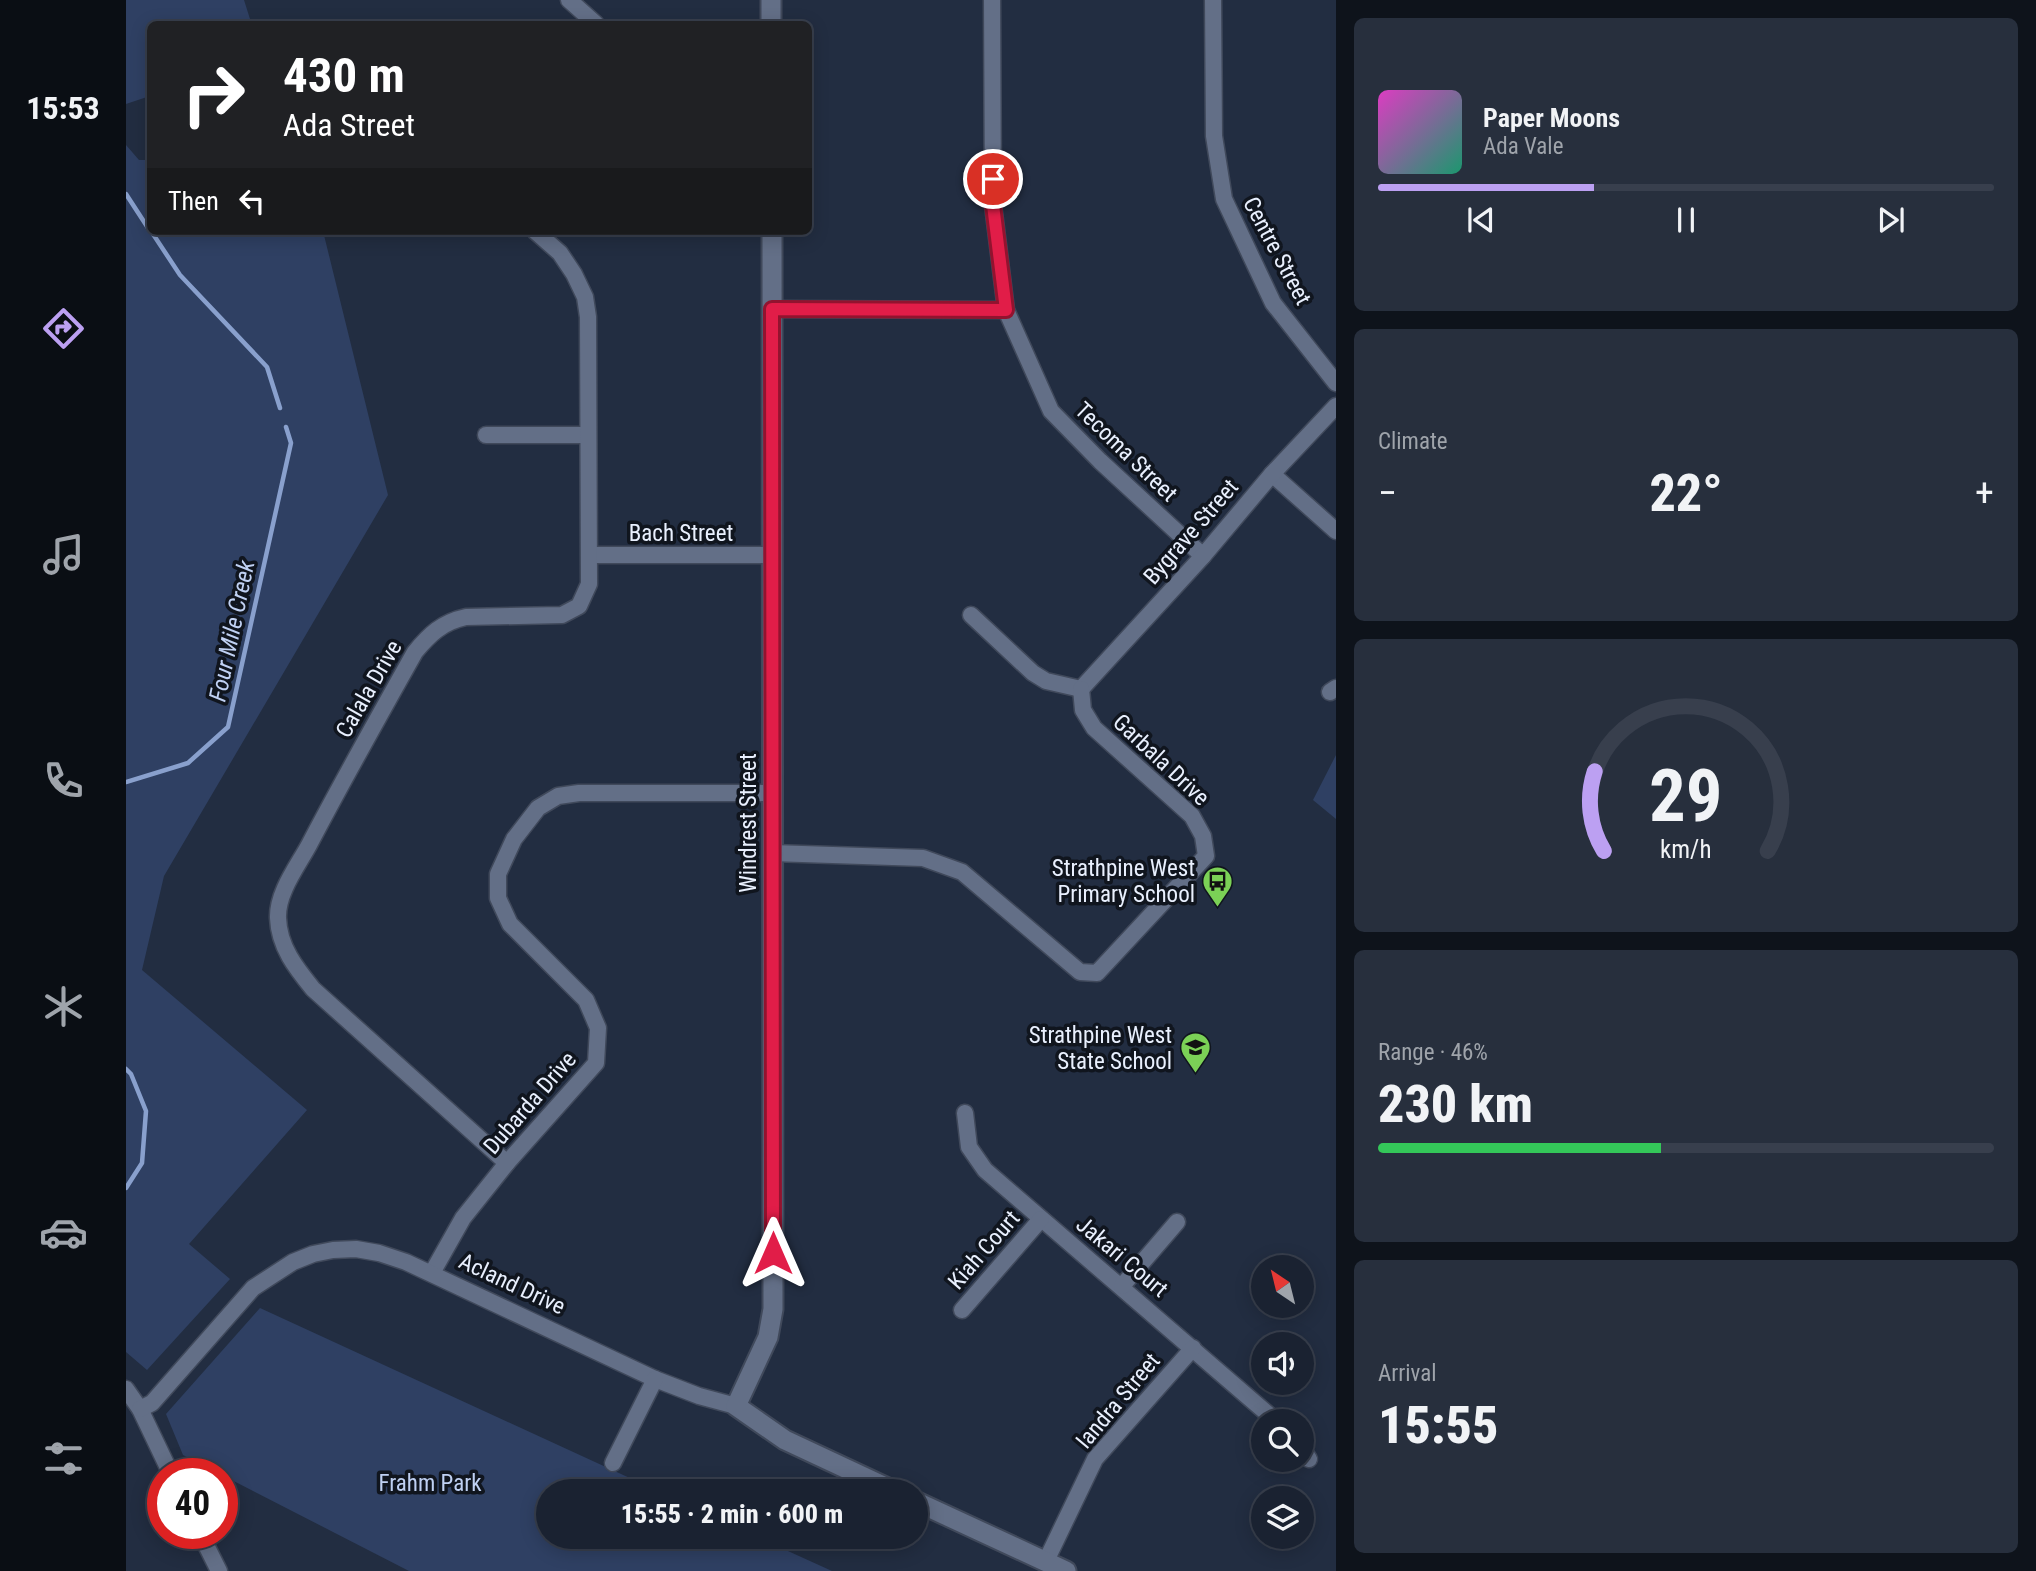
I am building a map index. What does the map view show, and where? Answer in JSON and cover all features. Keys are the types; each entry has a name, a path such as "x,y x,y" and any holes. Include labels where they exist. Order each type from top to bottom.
{"street":[{"path":"569,0 593,21"},
{"path":"771,0 771,21"},
{"name":"Tecoma Street","path":"992,0 993,205 1006,310 1051,411 1100,461 1203,556"},
{"name":"Centre Street","path":"1213,0 1214,136 1224,199 1273,303 1336,383"},
{"name":"Calala Drive","path":"507,1163 313,989 294,967 282,941 278,917 281,897 330,804 415,652 426,639 438,627 466,617 562,615 579,607 589,584 588,317 585,297 574,274 560,253 540,235"},
{"name":"Windrest Street","path":"736,1406 768,1338 774,1309 772,235"},
{"path":"772,309 1006,310"},
{"name":"Bygrave Street","path":"1081,689 1336,406"},
{"path":"486,435 587,435"},
{"path":"1272,474 1336,531"},
{"name":"Bach Street","path":"590,555 772,555"},
{"path":"971,615 1034,673 1046,681 1081,689"},
{"name":"Garbala Drive","path":"772,853 923,858 962,872 1080,972 1097,972 1206,856 1203,836 1192,816 1094,729 1083,710 1081,689"},
{"name":"Dubarda Drive","path":"432,1273 463,1219 507,1163 596,1063 597,1028 586,1000 510,924 498,898 498,874 514,839 538,808 558,796 579,793 772,793"},
{"name":"Jakari Court","path":"965,1113 969,1147 985,1170 1262,1409"},
{"name":"Kiah Court","path":"962,1310 1041,1219"},
{"path":"1122,1286 1177,1222"},
{"name":"Acland Drive","path":"140,1409 152,1403 253,1288 293,1262 323,1252 356,1249 379,1253 432,1273 655,1379 699,1396 736,1406 785,1440 868,1479"},
{"name":"Iandra Street","path":"1046,1561 1096,1459 1193,1348"},
{"path":"613,1463 655,1379"},
{"path":"126,1389 140,1409 163,1458"},
{"path":"928,1507 1066,1571"},
{"path":"208,1549 219,1571"}],"green space":[{"path":"126,0 244,0 249,21 147,21 147,97 126,104"},
{"path":"126,145 139,160 147,160 147,235 324,235 388,495 164,876 142,970 307,1110 189,1244 230,1279 147,1370 126,1352"},
{"path":"1336,755 1336,819 1313,800"},
{"name":"Frahm Park","path":"260,1308 632,1479 536,1479 536,1549 783,1549 832,1571 409,1571 238,1483 238,1458 189,1458 183,1455 166,1414"}],"waterway":[{"name":"Four Mile Creek","path":"126,194 147,226"},
{"name":"Four Mile Creek","path":"154,235 180,275 267,367 280,408"},
{"name":"Four Mile Creek","path":"126,782 188,763 228,727 291,443 286,427"},
{"name":"Four Mile Creek","path":"126,1069 131,1074 146,1111 142,1163 126,1188"}],"place":[{"name":"Strathpine West Primary School","path":"1218,908"},
{"name":"Strathpine West State School","path":"1195,1075"}],"route":[{"path":"773,1253 772,309 1006,310 993,205 993,179"}]}
